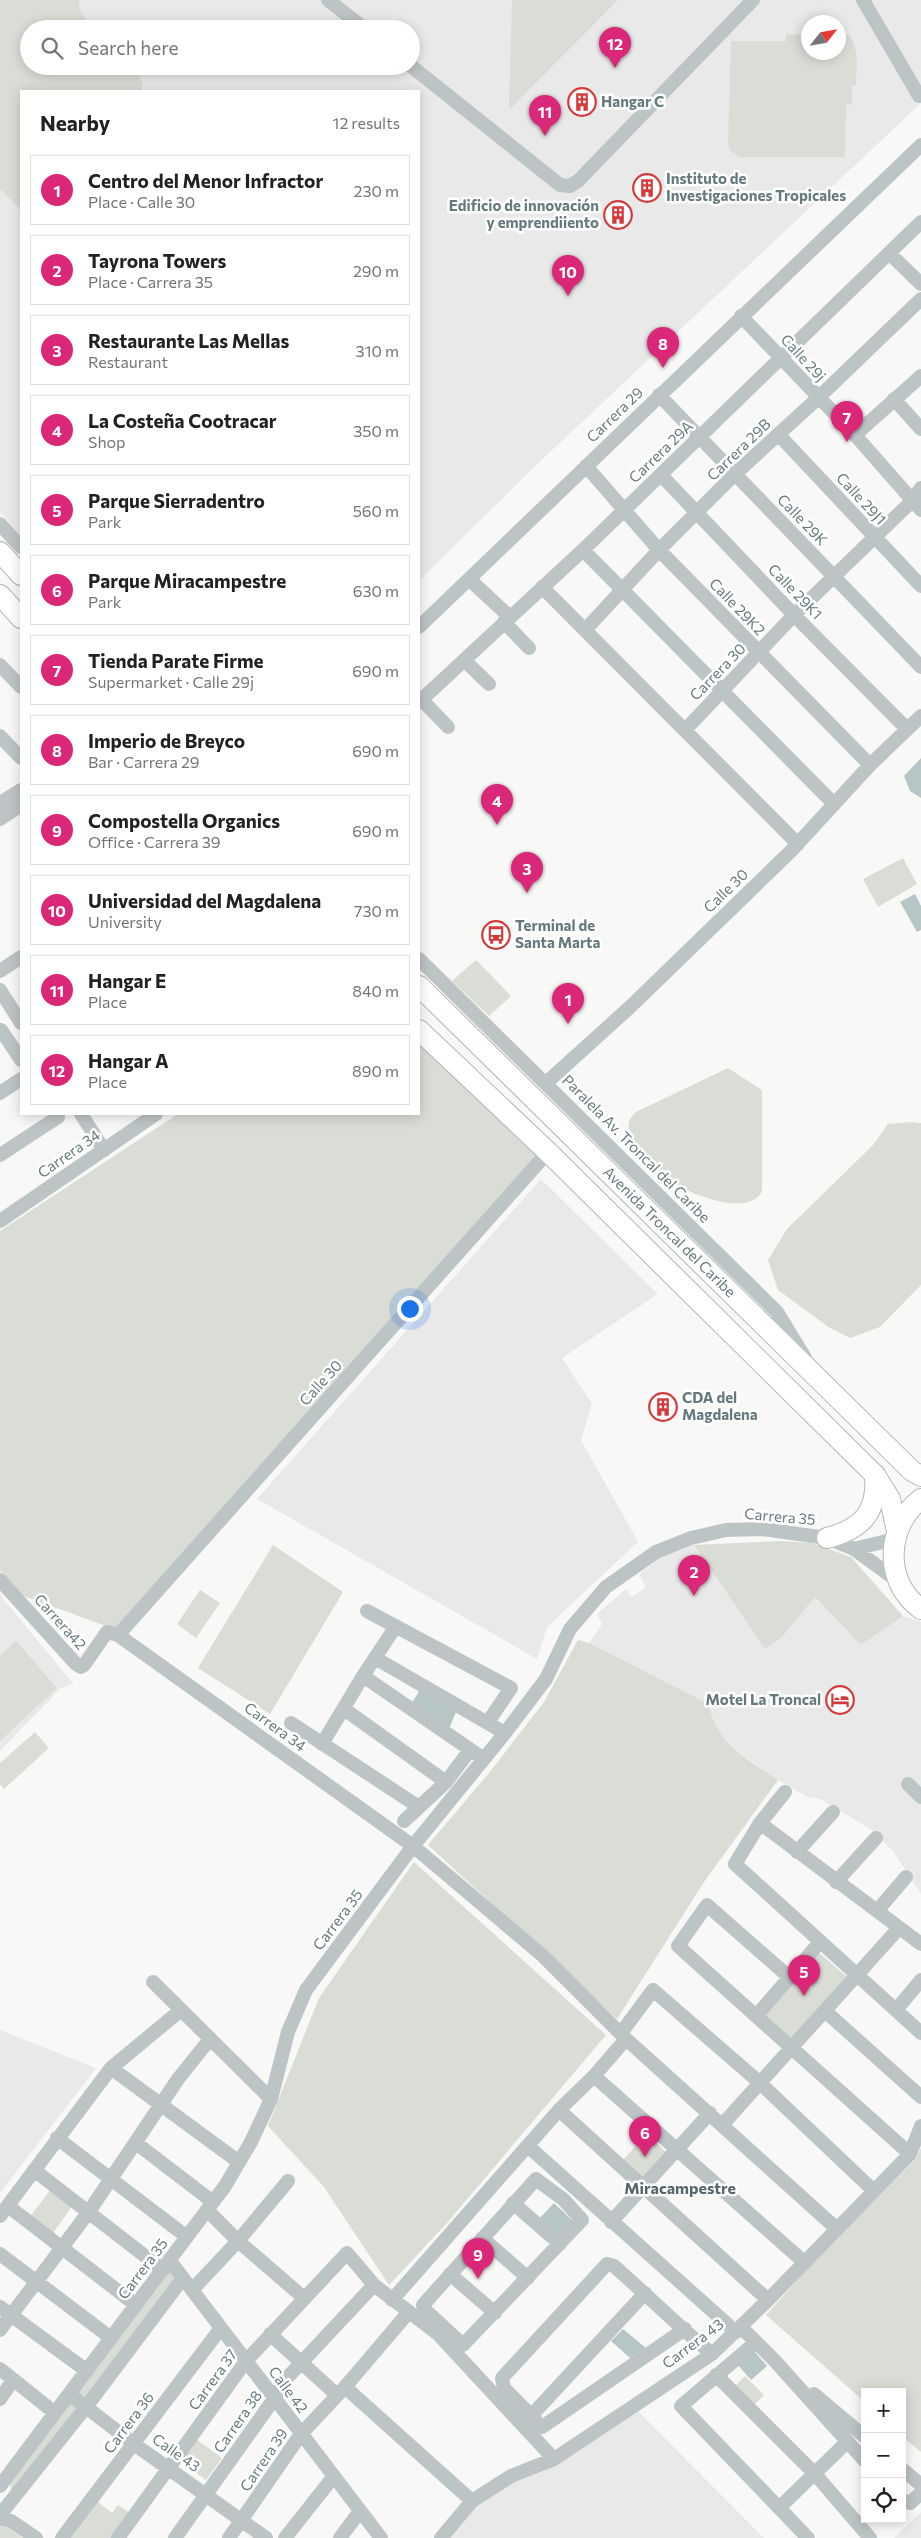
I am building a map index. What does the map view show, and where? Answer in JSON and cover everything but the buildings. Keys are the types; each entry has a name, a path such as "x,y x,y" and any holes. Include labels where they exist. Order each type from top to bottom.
{"highway":[{"path":"0,552 20,574"},
{"path":"0,595 20,617"},
{"name":"Avenida Troncal del Caribe","path":"420,987 912,1471 921,1476"},
{"name":"Avenida Troncal del Caribe","path":"420,1031 548,1152 875,1475 890,1499 896,1535 893,1553 898,1581"},
{"path":"827,1538 854,1528 866,1518 873,1505 876,1490 875,1475"},
{"path":"896,1535 910,1509 921,1499"},
{"path":"898,1581 906,1594 921,1609"}],"street":[{"path":"328,0 354,20"},
{"path":"420,73 560,185 570,186 578,181 753,0"},
{"path":"863,0 919,96"},
{"name":"Carrera 29","path":"420,626 921,145"},
{"name":"Carrera 29A","path":"420,700 583,550 921,222"},
{"path":"890,254 921,284"},
{"name":"Carrera 29B","path":"586,629 659,550 698,514 735,474 919,306"},
{"name":"Calle 29j","path":"741,316 855,435 916,506"},
{"path":"855,435 921,376"},
{"name":"Calle 29K","path":"659,395 921,668"},
{"path":"894,399 921,430"},
{"name":"Calle 29J1","path":"778,434 921,586"},
{"name":"Calle 29K2","path":"586,466 623,511 659,550 870,765"},
{"name":"Calle 29K1","path":"661,475 907,729"},
{"name":"Carrera 30","path":"686,729 794,614 874,538 916,506 921,488"},
{"path":"0,524 20,546"},
{"path":"583,550 622,592 834,804"},
{"path":"469,579 507,620 529,648"},
{"path":"542,587 686,729 798,844"},
{"path":"464,660 489,684"},
{"path":"0,665 20,686"},
{"path":"420,700 448,727"},
{"name":"Calle 30","path":"546,1083 635,1001 798,844 870,765 921,716"},
{"path":"0,737 20,757"},
{"path":"0,803 20,791"},
{"path":"0,819 20,806"},
{"path":"0,971 20,958"},
{"name":"Paralela Av. Troncal del Caribe","path":"420,960 777,1312 815,1374"},
{"path":"0,990 20,1021 0,1030 20,1059"},
{"path":"0,1093 20,1080"},
{"path":"0,1155 58,1117 57,1115"},
{"path":"82,1115 104,1150"},
{"name":"Carrera 34","path":"0,1222 104,1150 148,1116"},
{"name":"Calle 30","path":"118,1635 548,1152"},
{"name":"Carrera 35","path":"0,2486 187,2238 239,2162 251,2142 271,2099 288,2032 306,1990 414,1846 505,1733 546,1678 570,1629 606,1587 656,1552 691,1538 726,1530 762,1529 827,1538 854,1549 898,1581"},
{"path":"854,1549 896,1535"},
{"name":"Carrera42","path":"0,1580 76,1664 81,1667 107,1632 118,1635"},
{"path":"367,1611 510,1688 488,1722"},
{"path":"322,1744 374,1658 396,1626"},
{"name":"Carrera 34","path":"118,1635 414,1846 543,1956 624,2036 837,2229"},
{"path":"374,1658 505,1733"},
{"path":"363,1676 484,1759"},
{"path":"344,1709 446,1782"},
{"path":"291,1723 419,1807"},
{"path":"404,1821 446,1782 470,1750"},
{"path":"908,1784 921,1797"},
{"path":"784,1792 760,1823 735,1864 921,2033"},
{"path":"797,1852 833,1812"},
{"path":"760,1823 876,1912 920,1942"},
{"path":"836,1882 876,1838"},
{"path":"876,1912 906,1876"},
{"path":"788,1976 707,1905 678,1946 794,2047 910,2154"},
{"path":"723,2124 899,1928"},
{"path":"756,2015 788,1976 820,1942"},
{"path":"896,2010 921,1980"},
{"path":"153,1982 271,2099"},
{"path":"392,2300 529,2147 559,2110 594,2076 624,2036 653,1990 759,2082 874,2191"},
{"path":"136,2305 62,2248 4,2211 111,2068 181,2010"},
{"path":"825,2011 921,2097"},
{"path":"0,2330 6,2311 37,2281 62,2248 88,2213 178,2079 210,2039"},
{"path":"111,2068 239,2162"},
{"path":"594,2076 804,2262"},
{"path":"559,2110 768,2300"},
{"path":"611,2222 710,2113"},
{"name":"Carrera 43","path":"442,2538 472,2501 511,2476 554,2459 712,2354 739,2330 910,2154 921,2126"},
{"path":"57,2138 187,2238"},
{"path":"136,2143 210,2206 238,2241 304,2298"},
{"path":"529,2147 611,2222 739,2330 756,2342 861,2457"},
{"name":"Calle 42","path":"34,2170 88,2213 183,2278 381,2538"},
{"path":"536,2179 563,2199 582,2220 463,2345 423,2307 450,2274 536,2179"},
{"path":"192,2290 238,2241 288,2182"},
{"path":"563,2199 573,2187"},
{"path":"513,2203 560,2244"},
{"path":"482,2238 528,2278"},
{"name":"Carrera 37","path":"118,2538 170,2469 246,2361 346,2252 374,2285"},
{"path":"0,2254 111,2338"},
{"path":"685,2330 546,2426 539,2426 504,2388 502,2378 607,2264 614,2266 712,2354"},
{"path":"450,2274 495,2313"},
{"path":"36,2538 3,2513 183,2278"},
{"path":"374,2285 408,2313 438,2334 554,2459"},
{"name":"Carrera 38","path":"175,2538 274,2399 284,2380 374,2285"},
{"path":"531,2416 645,2294"},
{"path":"6,2311 87,2371"},
{"name":"Carrera 39","path":"229,2538 301,2434 408,2313"},
{"name":"Carrera 36","path":"62,2538 221,2328"},
{"path":"270,2334 301,2363 341,2391 472,2501"},
{"path":"756,2342 680,2406 808,2538"},
{"path":"775,2361 861,2434"},
{"path":"0,2369 55,2412"},
{"path":"716,2375 815,2474 870,2538"},
{"path":"0,2399 14,2380"},
{"name":"Calle 43","path":"69,2394 134,2444 207,2494 266,2538"},
{"path":"779,2508 847,2442"},
{"path":"906,2472 921,2485"},
{"path":"286,2538 334,2476"},
{"path":"906,2502 910,2503 921,2493"},
{"path":"340,2538 360,2511"}],"shaded area":[{"path":"0,0 921,0 921,103 530,471 420,580 420,90 20,90 20,535 0,512"},
{"path":"0,0 79,0 83,16 87,20 20,20 20,75 138,75 142,81 142,90 20,90 20,209 0,189"},
{"path":"512,0 618,0 509,110"},
{"path":"786,34 801,35 801,60 846,60 846,34 851,39 857,61 856,85 852,86 852,104 846,105 845,157 739,157 730,150 728,144 731,41 786,41"},
{"path":"921,758 921,798 910,791 904,776"},
{"path":"903,858 917,884 878,907 863,879"},
{"path":"915,894 921,906 921,930 917,932 900,902"},
{"path":"476,960 511,996 489,1016 452,981"},
{"path":"420,1043 538,1156 114,1629 21,1595 0,1571 0,1231 176,1115 420,1115"},
{"path":"728,1068 762,1090 762,1191 755,1199 744,1203 717,1201 703,1197 668,1180 657,1171 635,1143 629,1126 630,1120 636,1112"},
{"path":"921,1123 921,1285 880,1327 850,1338 830,1328 778,1290 768,1260 787,1229 873,1145 888,1124"},
{"path":"541,1179 658,1294 562,1358 592,1404 581,1440 638,1542 547,1627 537,1659 257,1499"},
{"path":"781,1541 812,1543 851,1557 903,1616 861,1645 815,1597 783,1636 765,1649 694,1545"},
{"path":"273,1545 343,1592 270,1714 198,1668"},
{"name":"Motel La Troncal","path":"694,1545 765,1649 783,1636 815,1597 861,1645 903,1616 921,1622 921,1894 893,1851 869,1828 820,1799 808,1797 778,1780 724,1742 711,1720 709,1704 589,1643 602,1624 597,1614 626,1589 632,1597 646,1587 639,1574 661,1557"},
{"path":"200,1590 220,1603 196,1638 177,1624"},
{"path":"0,1595 73,1683 60,1689 0,1751"},
{"path":"578,1640 589,1643 709,1704 712,1718 718,1730 734,1749 778,1780 704,1882 617,2019 428,1845 489,1773 544,1702"},
{"path":"16,1641 57,1688 0,1741 0,1656"},
{"path":"420,1690 456,1712 449,1729 411,1704"},
{"path":"35,1732 49,1748 4,1789 0,1784 0,1763"},
{"path":"414,1862 606,2035 447,2223 389,2285 324,2187 268,2126 319,1998"},
{"path":"818,1952 846,1976 790,2041 762,2017"},
{"path":"0,2030 96,2068 0,2193"},
{"path":"647,2134 667,2153 642,2181 622,2161"},
{"path":"921,2148 921,2452 906,2439 906,2388 861,2388 861,2398 766,2315 818,2257 915,2160"},
{"path":"51,2189 73,2205 51,2236 28,2219"},
{"path":"554,2203 573,2221 558,2236 539,2219"},
{"path":"167,2268 178,2281 87,2402 74,2391"},
{"path":"623,2329 646,2348 630,2358 611,2341"},
{"path":"753,2350 767,2366 751,2380 737,2364"},
{"path":"745,2376 764,2395 752,2407 733,2388"},
{"path":"70,2399 82,2408 17,2489 11,2490 10,2484"},
{"path":"630,2403 764,2538 437,2538 485,2494"},
{"path":"196,2439 222,2458 206,2480 180,2461"},
{"path":"98,2502 112,2513 118,2505 132,2514 113,2538 71,2538"},
{"path":"921,2512 921,2538 894,2538"},
{"path":"0,2522 22,2538 0,2538"}],"place":[{"name":"Hangar A","path":"615,68"},
{"name":"Hangar C","path":"582,102"},
{"name":"Hangar E","path":"545,136"},
{"name":"Instituto de Investigaciones Tropicales","path":"647,188"},
{"name":"Edificio de innovación y emprendiiento","path":"618,215"},
{"name":"Universidad del Magdalena","path":"568,296"},
{"name":"Imperio de Breyco","path":"663,368"},
{"name":"Tienda Parate Firme","path":"847,442"},
{"name":"La Costeña Cootracar","path":"497,825"},
{"name":"Restaurante Las Mellas","path":"527,893"},
{"name":"Terminal de Santa Marta","path":"496,935"},
{"name":"Centro del Menor Infractor","path":"568,1024"},
{"name":"CDA del Magdalena","path":"663,1407"},
{"name":"Tayrona Towers","path":"694,1596"},
{"name":"Motel La Troncal","path":"840,1700"},
{"name":"Parque Sierradentro","path":"804,1996"},
{"name":"Parque Miracampestre","path":"645,2157"},
{"name":"Compostella Organics","path":"478,2279"}],"district":[{"name":"Miracampestre","path":"680,2188"}]}
